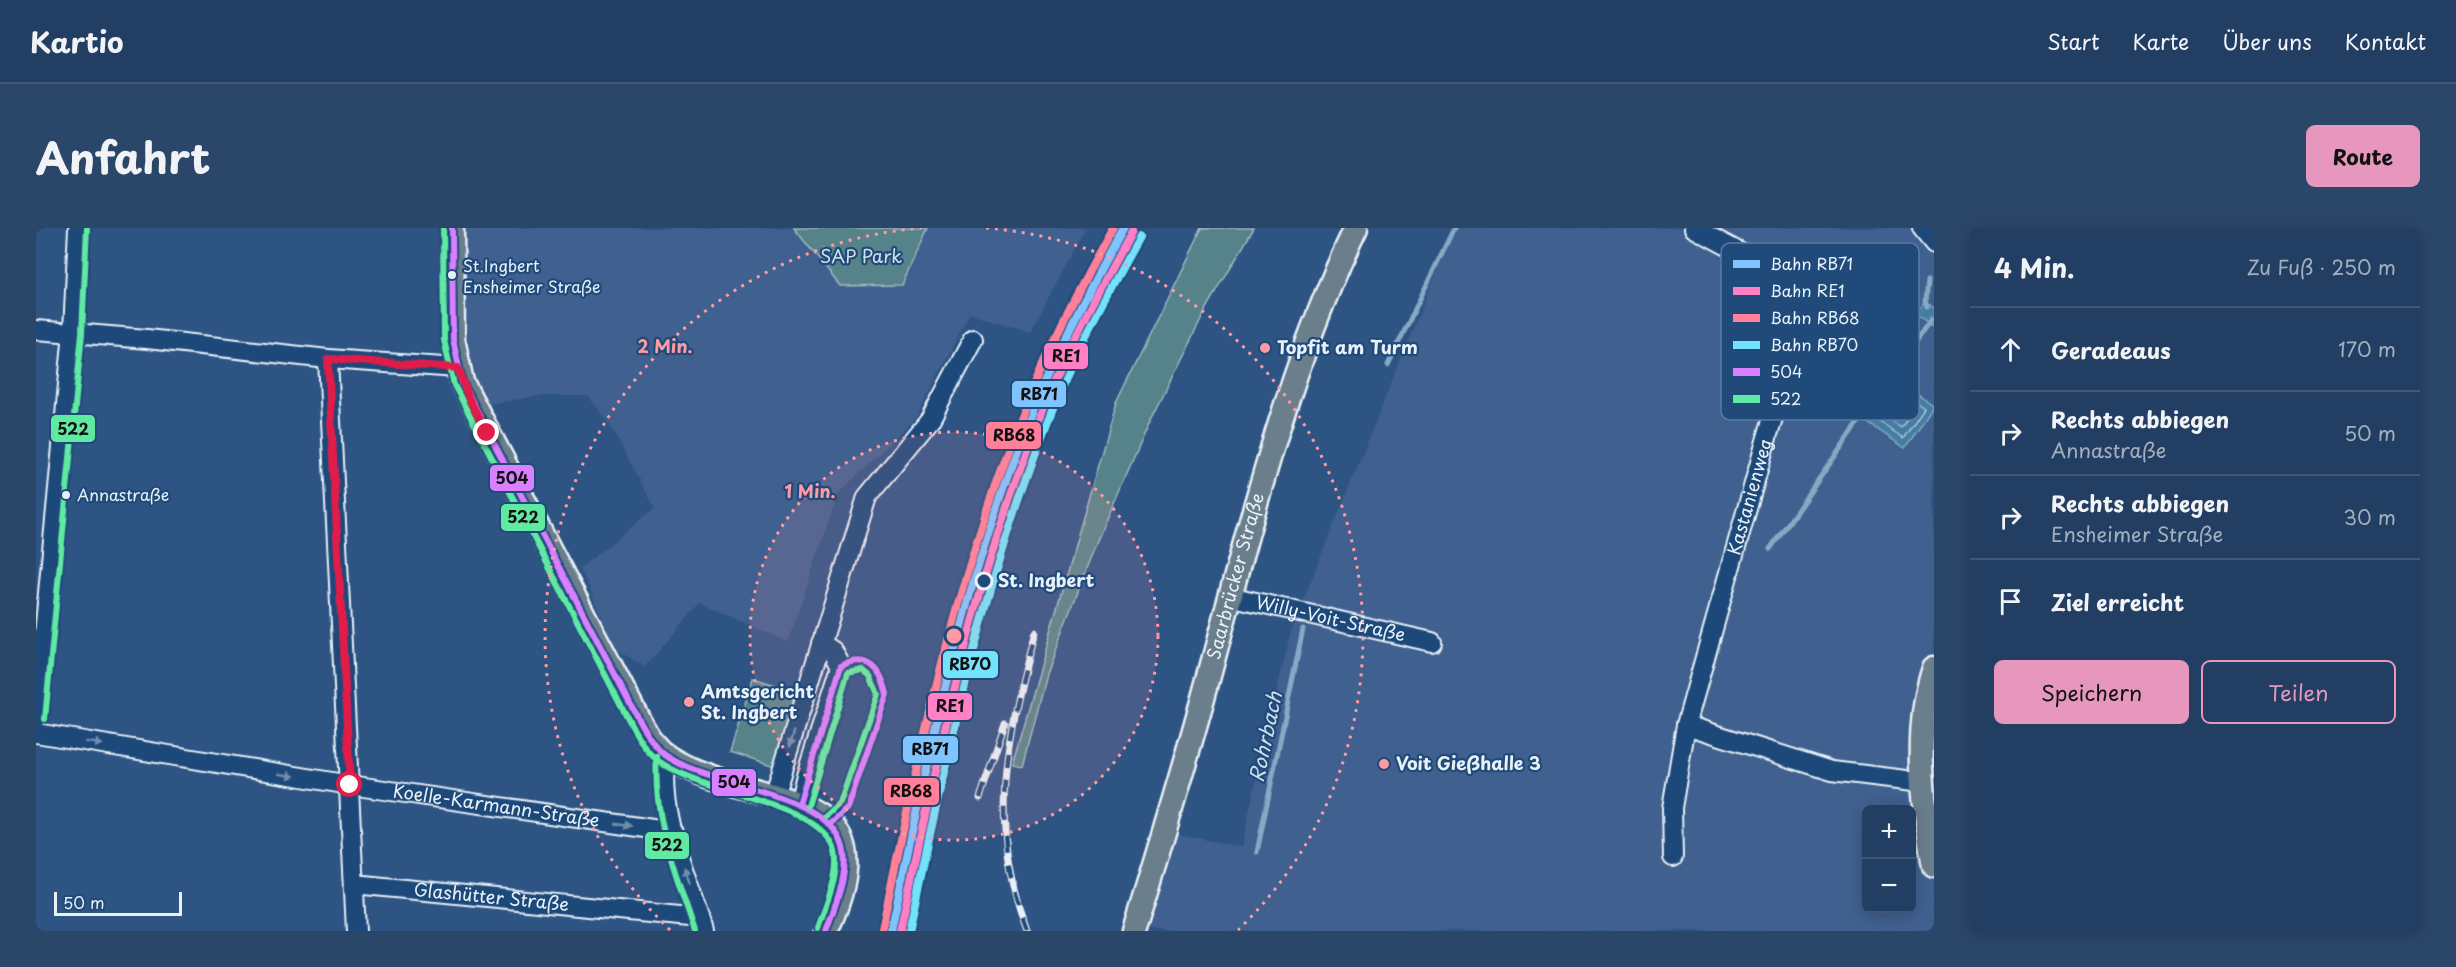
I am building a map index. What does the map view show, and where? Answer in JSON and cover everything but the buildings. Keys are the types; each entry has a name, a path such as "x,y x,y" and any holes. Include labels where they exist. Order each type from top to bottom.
{"main road":[{"path":"452,228 453,339 458,368 469,399 642,726 652,743 666,757 727,782 800,804 832,823 847,855 841,893 826,931"},
{"name":"Saarbrücker Straße","path":"1134,931 1165,830 1229,596 1288,396 1318,315 1356,228"},
{"path":"1934,668 1929,682 1922,734 1923,782 1934,866"}],"street":[{"path":"36,718 73,332 78,228"},
{"name":"Kastanienweg","path":"1694,228 1722,243"},
{"path":"1922,228 1934,243"},
{"path":"36,330 328,359 458,368"},
{"path":"774,796 867,496 930,420 973,339"},
{"path":"328,359 356,931"},
{"name":"Kastanienweg","path":"1673,857 1672,808 1686,725 1771,420"},
{"name":"Willy-Voit-Straße","path":"1229,596 1432,642"},
{"path":"800,804 805,779 841,666 833,651 822,643"},
{"path":"1686,725 1832,771 1923,782"},
{"name":"Koelle-Karmann-Straße","path":"36,733 350,785 673,832"},
{"path":"666,757 663,776 664,795 702,925"},
{"name":"Glashütter Straße","path":"354,884 702,925"}],"shaded area":[{"path":"465,228 1086,228 1030,332 970,313 916,418 838,494 788,642 700,603 645,667 616,649 580,568 655,508 609,423 588,396 539,396 482,405 470,372 466,310"},
{"path":"1454,228 1934,228 1934,931 1145,931 1174,833 1241,847 1291,630"}],"green space":[{"name":"SAP Park","path":"794,228 928,228 902,285 840,286"},
{"path":"1202,228 1254,228 1203,315 1151,419 1099,538 1046,674 1022,765 1012,763 1116,403"},
{"path":"753,678 798,692 775,766 730,752"}],"water":[{"path":"1925,302 1934,308 1934,328 1919,317 1919,309"},
{"path":"1919,395 1933,405 1905,448 1865,421 1919,420"}],"waterway":[{"name":"Rohrbach","path":"1388,365 1454,228"},
{"path":"1927,281 1925,301 1927,307"},
{"path":"1919,337 1931,320"},
{"path":"1770,549 1860,420"},
{"name":"Rohrbach","path":"1257,852 1303,629"}],"railway":[{"path":"1027,931 1007,855 1004,818 1009,744 1015,707 1034,631"},
{"path":"980,798 1005,723"}],"rail line":[{"name":"RB68","path":"882,929 927,724 962,589 983,522 1005,456 1040,370 1113,228"},
{"name":"RB71","path":"891,931 952,659 991,525 1039,394 1079,310 1123,228"},
{"name":"RE1","path":"900,931 945,728 1000,528 1022,463 1056,377 1131,232"},
{"name":"RB70","path":"909,931 970,664 1008,532 1030,467 1064,381 1139,237"}],"transit line":[{"name":"522","path":"45,719 82,333 87,228"},
{"name":"522","path":"443,228 444,340 454,385 634,730 652,755 679,773 782,808 805,819 823,832 834,848 836,867 832,888 818,928"},
{"name":"504","path":"452,228 453,339 462,382 642,726 661,752 685,766 792,802 815,814 833,828 843,847 845,857 840,890 826,931"},
{"name":"504","path":"832,823 848,808 887,694 881,677 872,665 859,661 841,666"},
{"name":"504","path":"799,804 841,666"},
{"name":"522","path":"808,806 848,673 863,670 870,676 878,694 840,803 826,816"},
{"name":"522","path":"657,756 656,779 662,823 673,866 695,931"}],"place":[{"name":"St.Ingbert Ensheimer Straße","path":"452,275"},
{"name":"Topfit am Turm","path":"1265,348"},
{"name":"Annastraße","path":"66,495"},
{"name":"St. Ingbert","path":"984,581"},
{"name":"Amtsgericht St. Ingbert","path":"689,702"},
{"name":"Voit Gießhalle 3","path":"1384,764"}],"route":[{"path":"350,785 328,359 458,368 469,399 487,433"}]}
